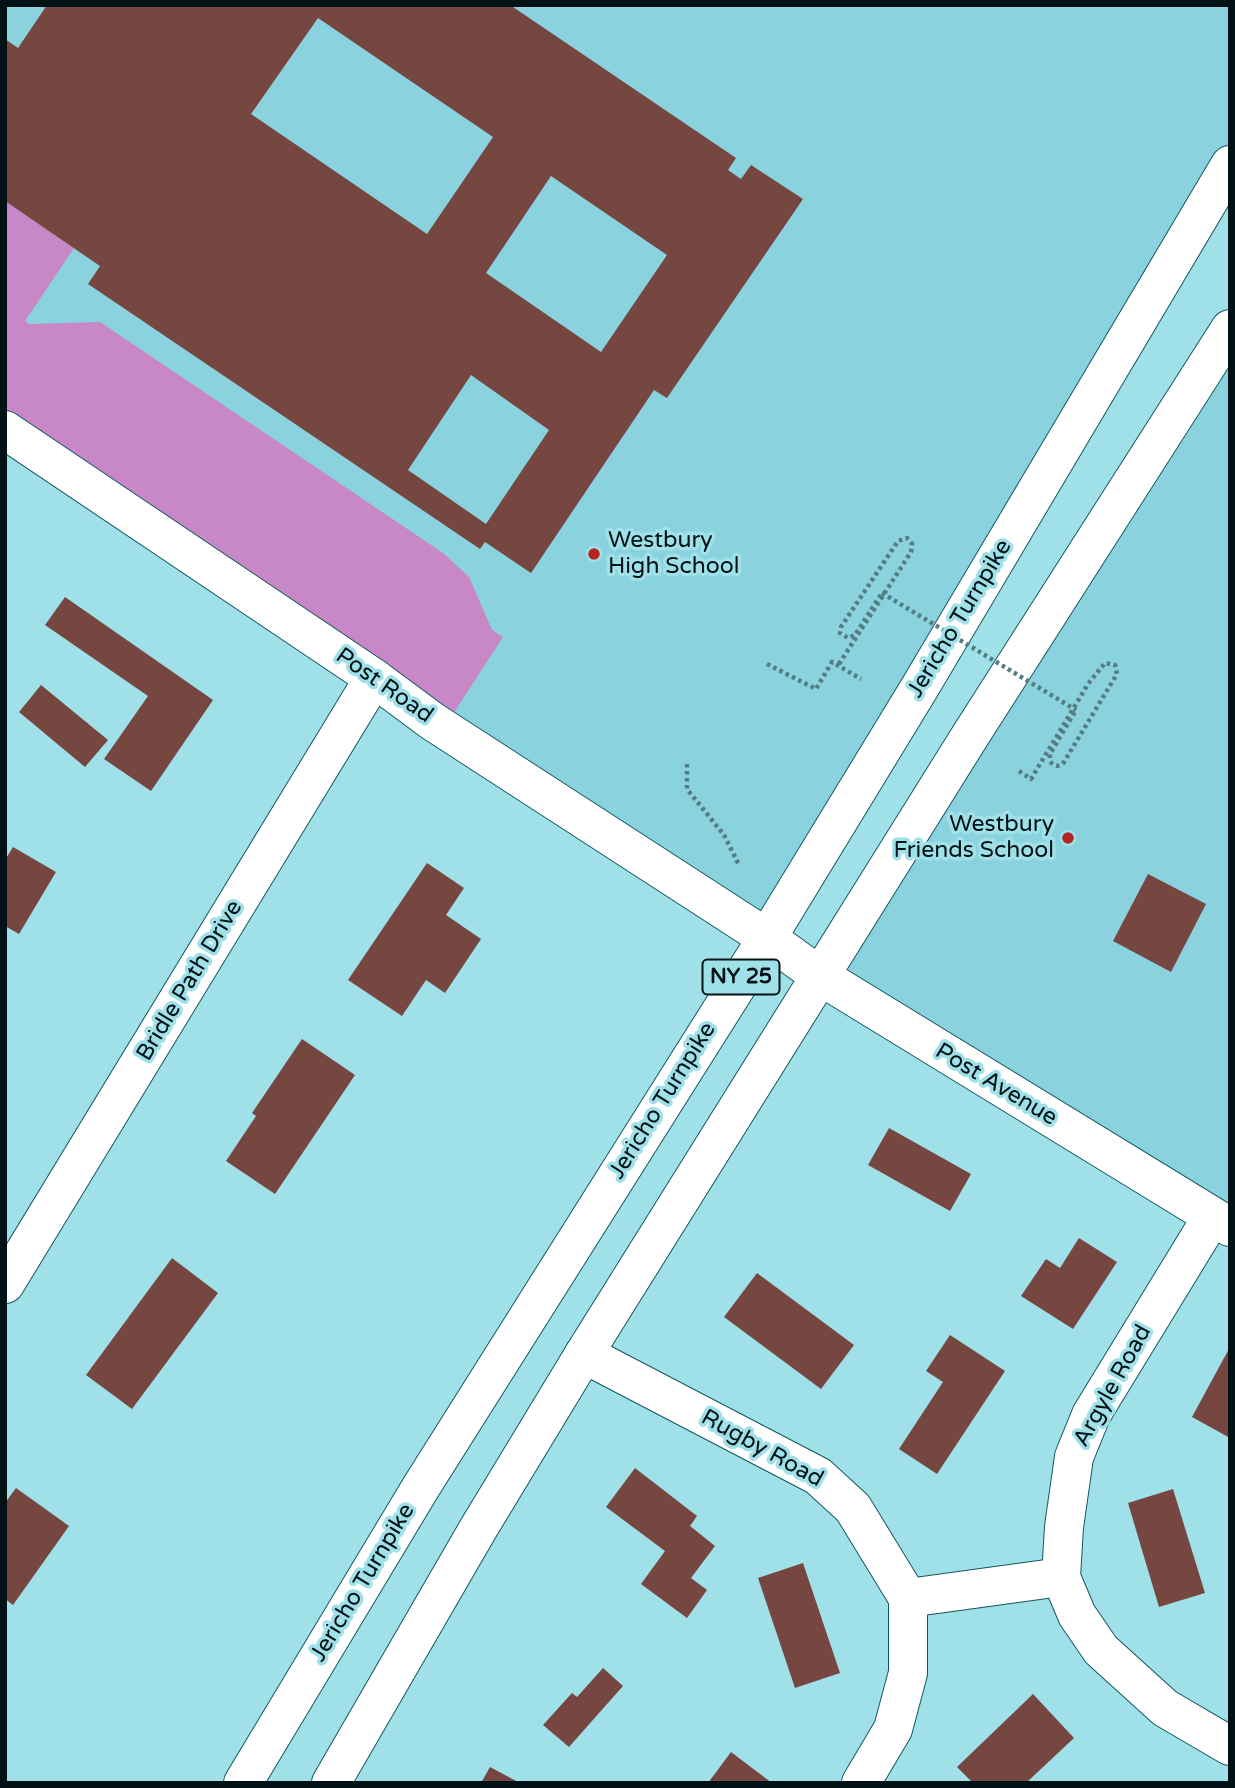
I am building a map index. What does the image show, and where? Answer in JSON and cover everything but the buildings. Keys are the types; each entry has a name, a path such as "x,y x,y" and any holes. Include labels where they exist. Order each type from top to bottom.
{"main road":[{"name":"Jericho Turnpike","path":"243,1783 421,1486 766,938 927,675 1230,165"},
{"name":"NY 25","path":"331,1783 478,1529 584,1354 1230,329"},
{"name":"Post Road","path":"5,430 374,678 432,721 766,938"},
{"name":"Bridle Path Drive","path":"5,1284 374,678"},
{"name":"Post Avenue","path":"766,938 820,976 1221,1222"},
{"name":"Argyle Road","path":"1221,1222 1091,1415 1073,1457 1063,1527 1060,1577 1077,1615 1101,1650 1165,1707 1230,1746"},
{"name":"Rugby Road","path":"584,1354 818,1476 853,1508 908,1598"},
{"path":"861,1783 893,1729 908,1673 908,1598 1060,1577"}],"path":[{"path":"839,664 911,552 912,544 907,538 898,541 841,627 844,637 855,635 882,593 1076,710 1050,754 1050,761 1054,765 1062,764 1071,751 1117,674 1115,665 1105,663 1088,684 1031,779 1019,771"},
{"path":"767,664 816,689 832,662 861,679"},
{"path":"687,764 687,789 724,835 740,865"}],"shaded area":[{"name":"Westbury High School","path":"5,5 1230,5 1230,165 767,938 5,430"},
{"path":"5,201 74,248 25,321 29,324 100,322 443,553 469,577 492,630 503,637 444,728 5,430"},
{"name":"Westbury Friends School","path":"1230,329 1230,1227 820,976"}],"place":[{"name":"Westbury High School","path":"594,554"},
{"name":"Westbury Friends School","path":"1068,838"}]}
